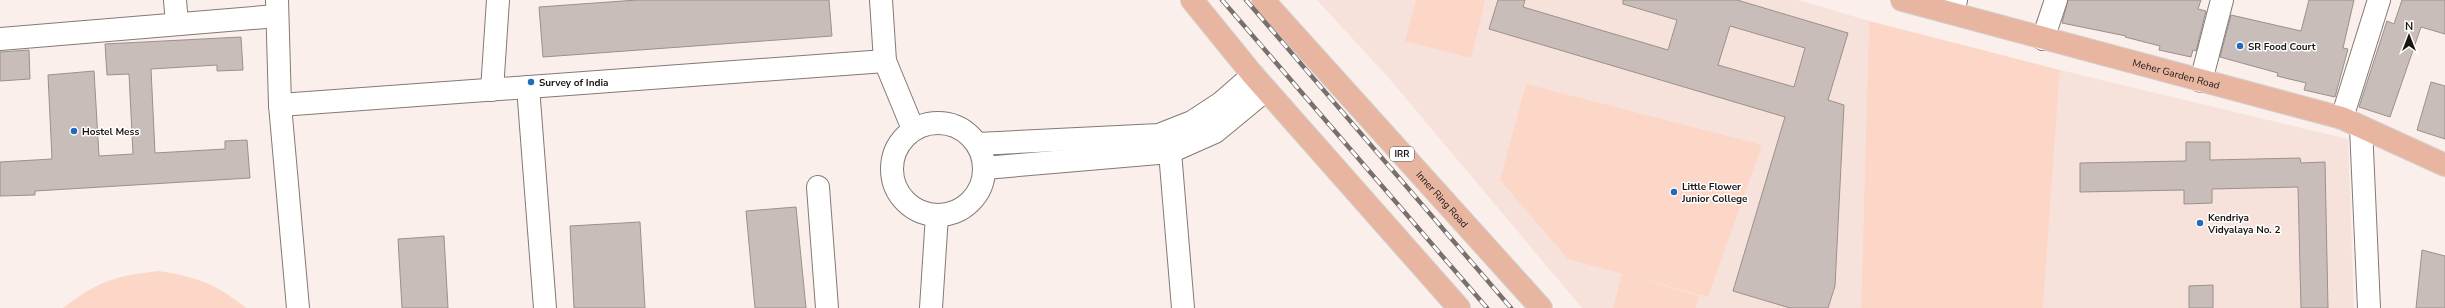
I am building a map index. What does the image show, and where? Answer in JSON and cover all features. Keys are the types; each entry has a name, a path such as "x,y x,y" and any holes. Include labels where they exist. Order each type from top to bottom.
{"main road":[{"path":"1192,0 1260,82 1459,308"},
{"name":"Inner Ring Road","path":"1263,0 1541,308"},
{"name":"Meher Garden Road","path":"1902,0 1954,6 2042,39 2342,118 2445,165"}],"street":[{"path":"175,0 178,24"},
{"path":"492,90 498,0"},
{"path":"881,0 885,61 913,129"},
{"path":"2042,39 2056,0"},
{"path":"2201,81 2222,0"},
{"path":"2342,118 2379,0"},
{"path":"0,39 178,24 277,8 280,105 298,308"},
{"path":"280,105 885,61"},
{"path":"985,168 1167,143 1215,132 1260,82"},
{"path":"528,87 546,308"},
{"path":"941,122 956,126 968,133 978,144 983,156 985,168 983,183 976,196 966,207 952,213 937,215 922,213 909,206 899,195 893,181 891,166 894,152 902,139 913,129 926,123 941,122"},
{"path":"2362,127 2369,308"},
{"path":"978,144 1167,143"},
{"path":"1167,143 1183,308"},
{"path":"818,187 827,308"},
{"path":"931,308 937,215"}],"shaded area":[{"name":"Little Flower Junior College","path":"1317,0 1799,0 1869,21 1861,308 1582,308 1387,76"},
{"path":"1416,0 1485,0 1471,58 1405,41"},
{"path":"1869,21 2060,70 2043,308 1861,308"},
{"name":"Kendriya Vidyalaya No. 2","path":"2060,70 2348,139 2354,308 2043,308"},
{"path":"1526,84 1762,145 1708,297 1568,259 1500,180"},
{"path":"159,271 184,276 206,283 225,293 246,308 63,308 97,286 108,281 130,275"},
{"path":"1622,274 1699,296 1696,308 1613,308"}],"building":[{"path":"637,0 829,0 832,36 543,57 539,7"},
{"path":"1498,0 1525,0 1523,7 1668,50 1677,20 1623,4 1623,0 1737,0 1848,33 1828,100 1844,105 1835,286 1828,308 1790,308 1733,291 1785,117 1489,29","holes":["1730,26 1805,48 1794,87 1718,65"]},
{"path":"2068,0 2201,0 2198,9 2206,11 2196,51 2193,50 2191,57 2159,50 2160,46 2125,37 2126,36 2062,23"},
{"path":"2309,0 2354,0 2343,48 2348,49 2335,97 2304,90 2306,83 2277,76 2278,73 2220,57 2231,15 2301,31"},
{"path":"2402,0 2445,0 2445,34 2421,27 2390,117 2359,107 2387,21 2394,24"},
{"path":"241,37 243,70 217,71 217,65 151,69 155,153 225,149 225,141 247,140 250,178 35,191 35,195 0,196 0,162 52,159 48,75 94,71 99,156 133,154 129,74 107,75 105,44"},
{"path":"29,50 30,79 0,81 0,52"},
{"path":"2431,82 2445,86 2445,139 2417,130"},
{"path":"2186,142 2210,142 2210,160 2300,158 2301,163 2325,162 2328,308 2301,308 2298,187 2212,189 2212,203 2184,204 2184,190 2080,192 2080,163 2186,161"},
{"path":"796,207 806,308 755,308 746,211"},
{"path":"640,222 645,308 574,308 570,226"},
{"path":"444,236 448,308 402,308 398,239"},
{"path":"2422,250 2445,256 2445,308 2416,308"},
{"path":"2213,285 2213,308 2189,308 2189,286"}],"railway":[{"path":"1222,0 1487,308"},
{"path":"1246,0 1511,308"}],"place":[{"name":"SR Food Court","path":"2240,46"},
{"name":"Survey of India","path":"531,82"},
{"name":"Hostel Mess","path":"74,131"},
{"name":"Little Flower Junior College","path":"1674,192"},
{"name":"Kendriya Vidyalaya No. 2","path":"2200,223"}]}
